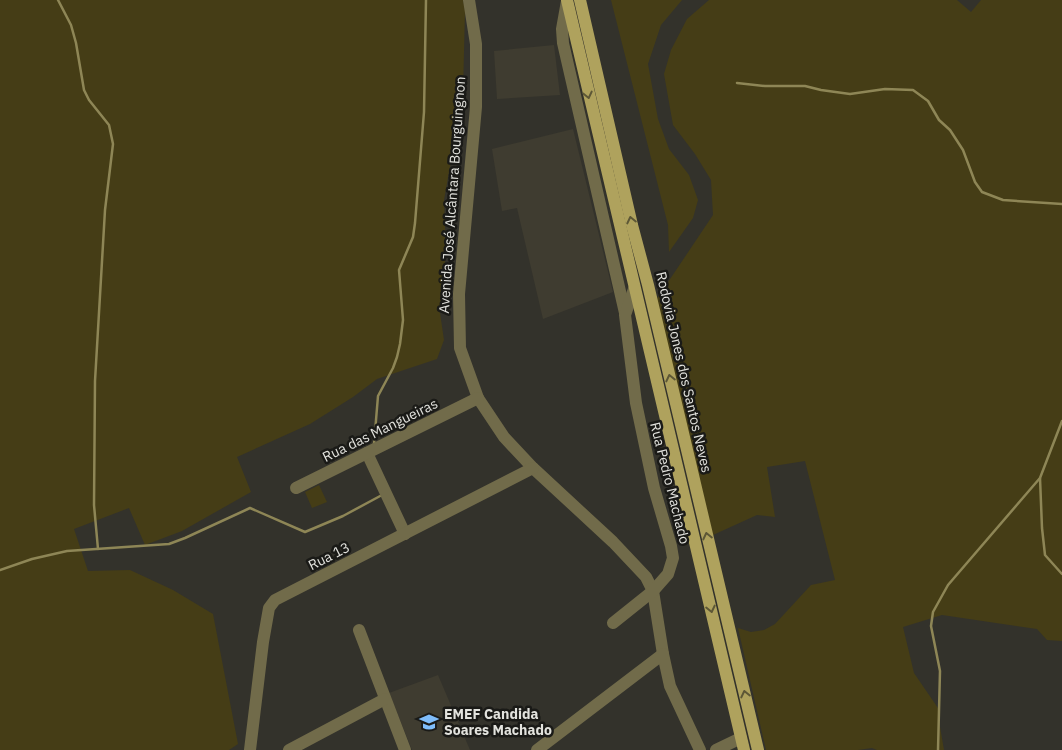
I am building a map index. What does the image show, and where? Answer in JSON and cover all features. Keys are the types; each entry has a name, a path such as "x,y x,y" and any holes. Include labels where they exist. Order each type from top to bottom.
{"main road":[{"name":"Rodovia Jones dos Santos Neves","path":"567,0 742,744"},
{"name":"Rodovia Jones dos Santos Neves","path":"580,0 758,750"}],"street":[{"name":"Avenida José Alcântara Bourguingnon","path":"469,0 476,44 476,107 462,259 458,322 460,348 478,398 504,437 533,468 643,572 654,591"},
{"name":"Rua Pedro Machado","path":"567,0 562,28 563,43 625,315 636,403 654,488 671,546 672,558 668,574 654,591 613,623"},
{"name":"Rua Pedro Machado","path":"625,315 634,289"},
{"name":"Rua das Mangueiras","path":"296,488 478,398"},
{"path":"367,453 405,534"},
{"name":"Rua 13","path":"250,750 263,642 269,608 275,600 533,468"},
{"path":"654,591 663,654 670,686 700,750"},
{"path":"359,630 405,750"},
{"path":"537,750 663,654"},
{"path":"289,750 385,699"},
{"path":"716,750 742,744"}],"shaded area":[{"path":"0,0 463,0 465,10 463,93 444,200 446,252 440,313 444,340 437,359 377,379 353,397 310,424 237,457 251,492 182,531 145,545 129,508 74,529 88,571 130,570 173,590 213,614 238,744 229,750 0,750"},
{"path":"611,0 682,0 661,25 648,64 658,119 669,149 689,175 698,200 693,218 669,252 668,225"},
{"path":"709,0 957,0 971,12 981,0 1062,0 1062,641 1047,640 1037,629 942,615 903,627 914,673 940,711 939,721 944,750 877,750 872,748 858,750 766,750 738,628 751,632 764,630 775,624 811,585 835,580 805,461 767,467 775,517 757,515 713,535 656,300 713,215 711,180 695,154 673,125 664,74 671,50 687,19"},
{"path":"554,45 560,95 497,99 494,51"},
{"path":"573,129 613,292 543,319 517,208 502,211 492,149"},
{"path":"319,485 327,502 312,508 305,492"},
{"name":"EMEF Candida Soares Machado","path":"438,675 470,750 412,750 389,693"}],"waterway":[{"path":"58,0 71,25 84,90 89,100 109,125 113,144 105,210 95,381 94,505 98,549"},
{"path":"374,444 378,396 393,368 400,344 403,320 399,270 413,237 415,223 424,112 426,0"},
{"path":"737,83 765,86 805,86 850,94 885,89 913,90 928,101 939,120 950,130 963,150 975,182 982,192 1003,200 1062,204"},
{"path":"938,750 940,671 931,626 933,612 948,585 1040,478 1062,421"},
{"path":"1040,478 1045,555 1062,574"},
{"path":"0,570 32,559 67,551 169,544 250,508 305,532 343,516 382,495"}],"place":[{"name":"EMEF Candida Soares Machado","path":"429,722"}]}
